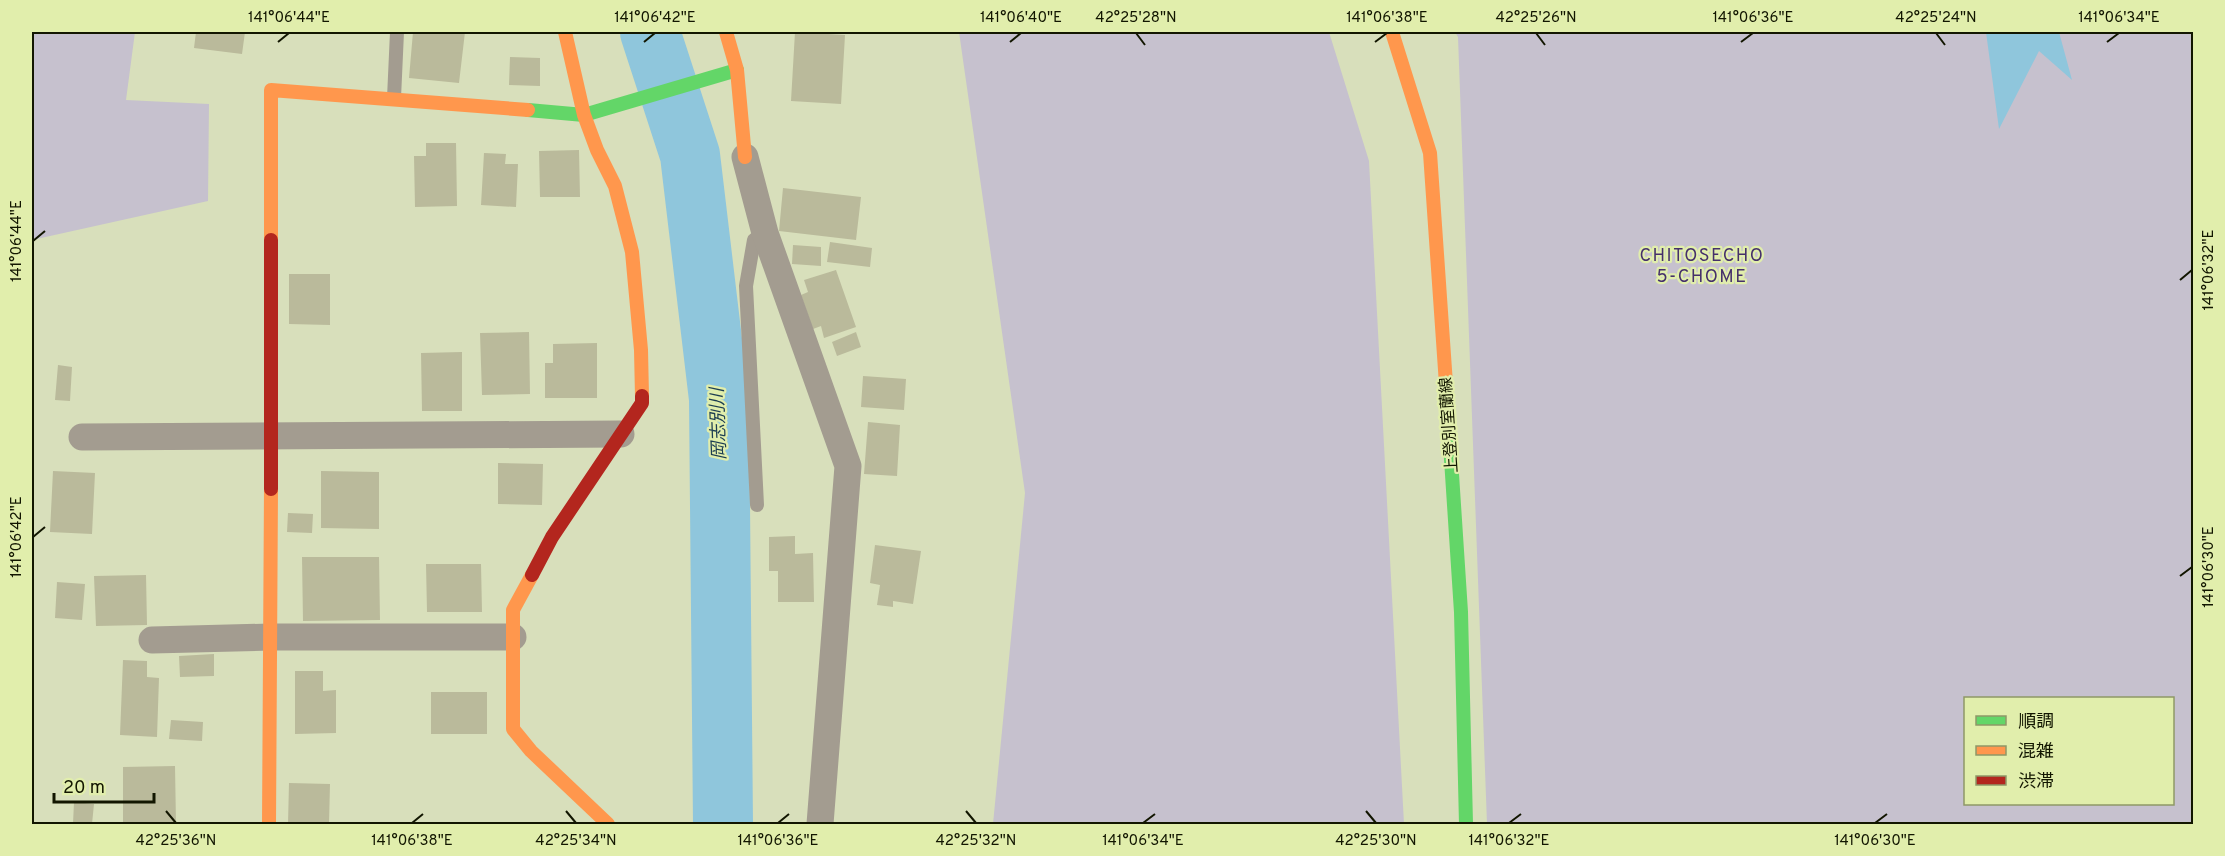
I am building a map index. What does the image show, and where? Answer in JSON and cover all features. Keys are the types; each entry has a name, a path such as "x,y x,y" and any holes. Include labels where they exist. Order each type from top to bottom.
{"street":[{"path":"565,32 585,115 597,150 615,186 632,252 641,350 642,403 552,537 513,610 513,729 531,751 608,825"},
{"path":"726,32 737,70 745,157 765,233 848,466 820,825"},
{"name":"上登別室蘭線","path":"1392,32 1430,153 1461,612 1466,825"},
{"path":"269,825 271,90 585,115 737,70"},
{"path":"82,437 621,434"},
{"path":"152,640 271,637 513,637"}],"lane":[{"path":"394,98 397,32"},
{"path":"757,505 746,286 754,240 765,233"}],"shaded area":[{"path":"32,32 135,32 126,100 209,104 208,201 32,240"},
{"path":"959,32 1329,32 1369,161 1404,824 993,824 1025,493"},
{"path":"1455,32 2193,32 2193,824 1487,824 1458,37"}],"water":[{"path":"1986,32 2059,32 2072,80 2039,51 1999,129"}],"building":[{"path":"196,32 245,32 242,54 194,48"},
{"path":"413,32 465,32 459,83 409,78"},
{"path":"795,32 845,35 841,104 791,101"},
{"path":"510,57 540,58 540,86 509,85"},
{"path":"426,143 456,143 457,206 415,207 414,156 426,156"},
{"path":"579,150 580,197 540,197 539,151"},
{"path":"484,153 506,154 505,164 518,164 516,207 481,205"},
{"path":"783,188 861,197 856,240 779,231"},
{"path":"830,242 872,248 870,267 827,262"},
{"path":"793,245 821,247 821,266 792,264"},
{"path":"836,270 856,327 824,338 821,326 813,329 801,295 808,292 804,280"},
{"path":"289,274 330,274 330,325 289,324"},
{"path":"529,332 530,394 482,395 480,333"},
{"path":"856,332 861,347 837,356 832,342"},
{"path":"597,343 597,398 545,398 545,363 553,363 553,344"},
{"path":"462,352 462,411 422,411 421,353"},
{"path":"58,365 72,367 70,401 55,400"},
{"path":"863,376 906,379 904,410 861,407"},
{"path":"868,422 900,425 897,476 864,474"},
{"path":"498,463 543,464 542,505 498,504"},
{"path":"53,471 95,473 92,534 50,532"},
{"path":"321,471 379,472 379,529 321,528"},
{"path":"288,513 313,514 312,533 287,532"},
{"path":"795,536 795,554 813,553 814,602 778,602 778,571 769,571 769,537"},
{"path":"875,545 921,551 913,604 893,601 893,607 877,605 880,585 870,583"},
{"path":"302,557 379,557 380,620 303,621"},
{"path":"426,564 481,564 482,612 427,612"},
{"path":"146,575 147,625 96,626 94,576"},
{"path":"57,582 85,584 82,620 55,618"},
{"path":"214,654 214,676 180,677 179,656"},
{"path":"123,660 147,661 147,677 159,678 157,737 120,735"},
{"path":"295,671 323,671 323,691 336,690 336,733 295,734"},
{"path":"431,692 487,692 487,734 431,734"},
{"path":"171,720 203,722 202,741 169,739"},
{"path":"175,766 176,824 123,824 123,767"},
{"path":"289,783 330,784 329,824 288,824"},
{"path":"74,802 94,804 92,824 73,824"}],"waterway":[{"name":"岡志別川","path":"650,32 690,155 719,399 723,824"}],"traffic: fast":[{"path":"528,110 584,115 737,70"},
{"path":"1448,413 1461,612 1466,824"}],"traffic: slow":[{"path":"565,32 584,115 597,150 615,186 632,252 641,350 642,396"},
{"path":"726,32 737,70 745,157"},
{"path":"1392,32 1430,153 1448,413"},
{"path":"271,240 271,90 528,110"},
{"path":"269,824 271,489"},
{"path":"532,575 513,610 513,729 531,751 608,824"}],"traffic: jam":[{"path":"271,240 271,489"},
{"path":"532,575 552,537 642,403 642,396"}],"district":[{"name":"CHITOSECHO 5-CHOME","path":"1702,265"}]}
